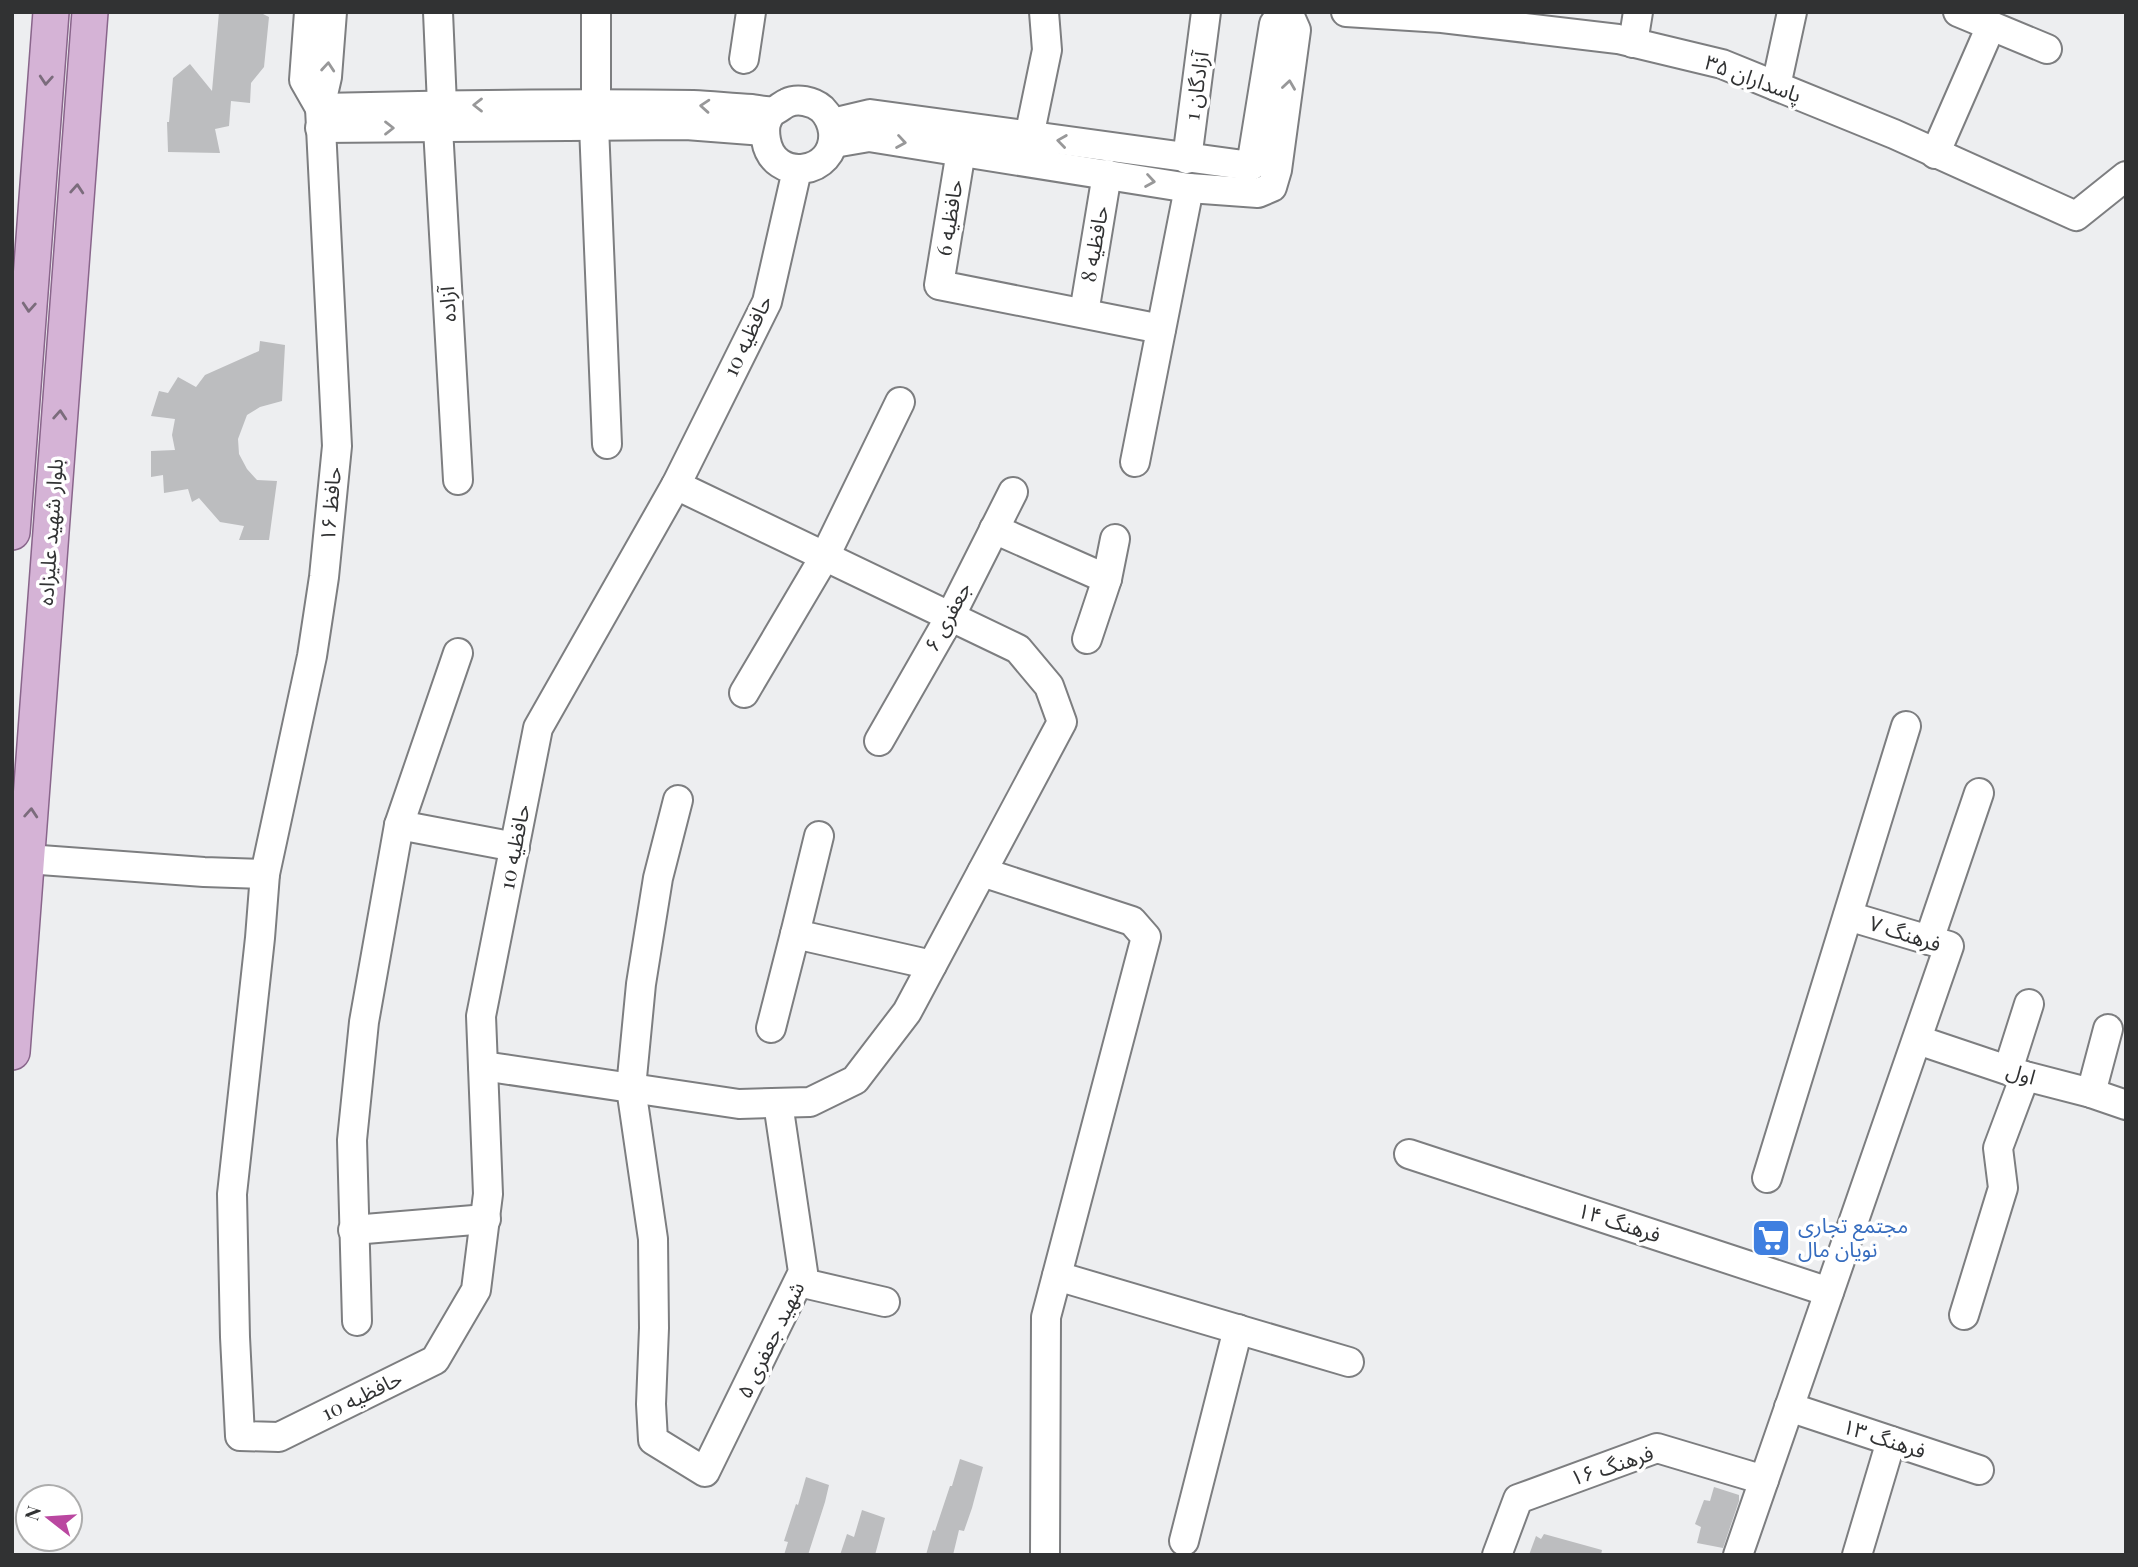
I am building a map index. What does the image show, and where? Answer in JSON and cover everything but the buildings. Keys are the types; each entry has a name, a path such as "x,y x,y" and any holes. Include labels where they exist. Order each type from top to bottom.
{"main road":[{"name":"بلوار شهید علیزاده","path":"12,532 51,12"},
{"name":"بلوار شهید علیزاده","path":"12,1052 90,12"}],"street":[{"path":"309,12 304,80 320,118"},
{"path":"320,118 327,77 332,12"},
{"name":"آزاده","path":"438,12 440,116 458,480"},
{"path":"596,12 595,115 607,444"},
{"path":"744,59 751,12"},
{"path":"1029,136 1047,51 1044,12"},
{"name":"آزادگان 1","path":"1187,159 1206,12"},
{"path":"1286,12 1296,30 1277,170 1272,187 1258,193 1189,188 833,133 870,114 1251,166 1274,24 1286,12"},
{"name":"پاسداران ۳۵","path":"1346,12 1462,16 1618,39 1722,64 2076,216 2126,176"},
{"path":"1633,43 1638,12"},
{"path":"1776,86 1792,12"},
{"path":"1958,12 2047,49"},
{"path":"1935,154 1991,26"},
{"path":"806,101 822,109 833,133 827,156 814,167 797,170 780,164 768,151 769,121 789,102 806,101"},
{"path":"320,118 595,115 696,105 769,121"},
{"name":"حافظ ۱۶","path":"240,1436 234,1337 232,1194 265,874 312,656 324,577 337,446 320,118"},
{"name":"حافظیه 6","path":"961,151 939,285 1084,313"},
{"name":"حافظیه 10","path":"240,1436 279,1437 435,1360 476,1290 488,1194 481,1016 538,728 676,485 767,302 797,170"},
{"name":"حافظیه 8","path":"1084,313 1107,174"},
{"path":"1135,462 1189,188"},
{"path":"1084,313 1161,329"},
{"path":"744,693 825,556 900,402"},
{"path":"483,1066 739,1104 810,1101 855,1080 907,1012 1062,722 1049,685 1018,649 676,485"},
{"name":"جعفری ۶","path":"880,741 950,617 1013,492"},
{"path":"994,529 1107,579"},
{"path":"1087,639 1107,579 1115,539"},
{"path":"357,1321 352,1140 364,1022 399,825 458,653"},
{"path":"1767,1178 1906,726"},
{"path":"1929,940 1979,793"},
{"path":"631,1088 641,984 658,878 678,800"},
{"path":"399,825 515,847"},
{"path":"771,1028 819,836"},
{"path":"27,859 265,874"},
{"path":"982,872 1132,921 1146,937 1046,1317 1045,1555"},
{"name":"فرهنگ ۷","path":"1847,916 1950,946 1917,1040"},
{"path":"795,934 932,965"},
{"path":"1964,1315 2003,1188 1998,1148 2029,1004"},
{"path":"2091,1093 2108,1029"},
{"path":"1738,1555 1917,1040"},
{"name":"اول","path":"1917,1040 2016,1073 2126,1105"},
{"name":"شهید جعفری ۵","path":"631,1088 653,1238 653,1440 705,1472 803,1272 778,1102"},
{"name":"فرهنگ ۱۴","path":"1409,1154 1829,1292"},
{"path":"354,1230 485,1219"},
{"path":"1057,1276 1349,1362"},
{"path":"799,1282 885,1301"},
{"path":"1184,1541 1238,1329"},
{"name":"فرهنگ ۱۳","path":"1789,1407 1979,1470"},
{"path":"1857,1555 1891,1441"},
{"name":"فرهنگ ۱۶","path":"1497,1555 1518,1499 1657,1448 1764,1480"}],"place":[{"name":"مجتمع تجاری نویان مال","path":"1771,1238"}]}
